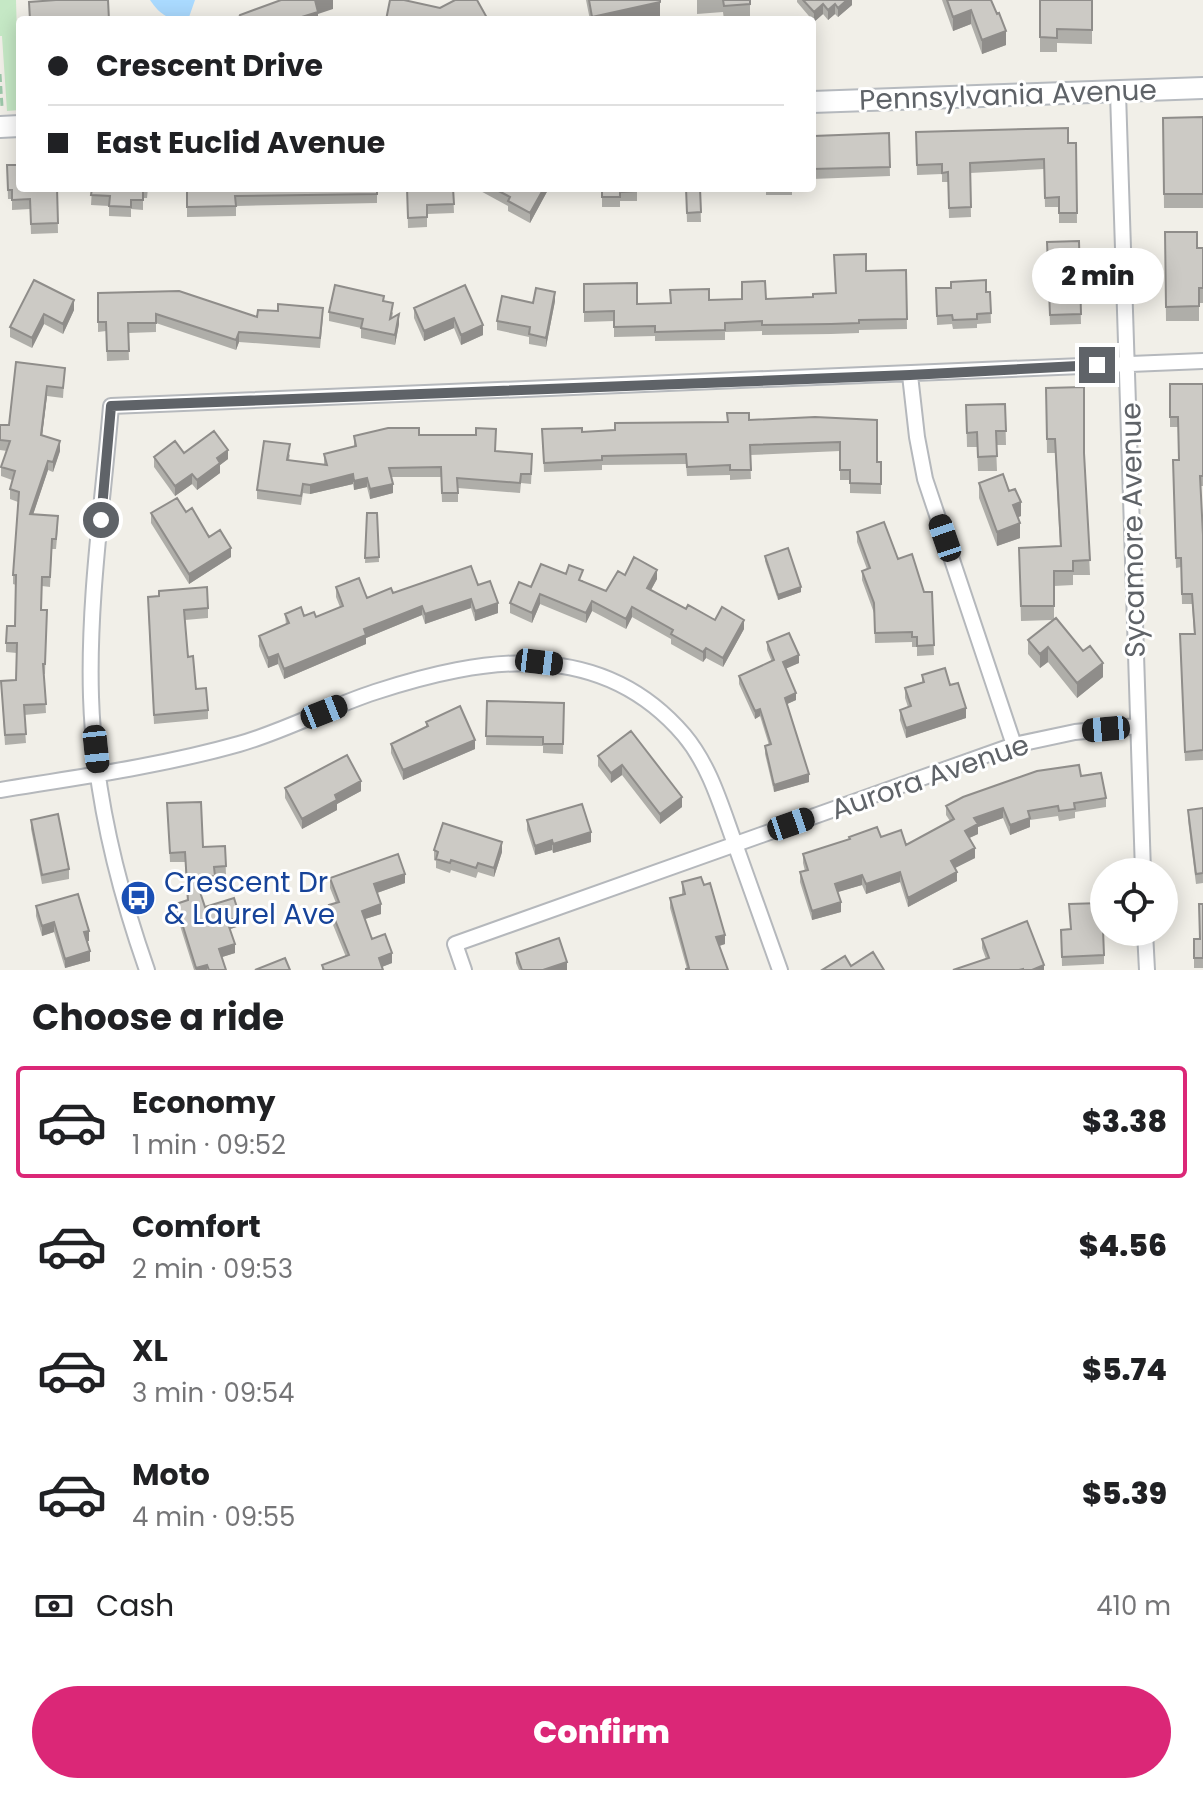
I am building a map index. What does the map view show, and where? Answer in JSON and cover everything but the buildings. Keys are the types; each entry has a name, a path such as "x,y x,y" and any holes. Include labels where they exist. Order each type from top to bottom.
{"street":[{"name":"Pennsylvania Avenue","path":"816,102 1203,88"},
{"name":"Sycamore Avenue","path":"1118,93 1142,858"},
{"path":"147,970 124,904 105,823 91,699 91,634 111,406 1203,361"},
{"path":"910,375 925,479 1014,745"},
{"path":"0,790 98,774 241,744 374,692 452,672 500,663 539,662 580,668 620,684 654,707 684,735 707,770 780,970"},
{"name":"Aurora Avenue","path":"464,970 455,944 1014,745 1075,732 1137,726"},
{"path":"1146,946 1147,970"}],"path":[{"path":"0,74 8,127"}],"green space":[{"path":"0,0 16,0 16,110 7,111"}],"water":[{"path":"150,0 195,0 189,16 166,16"}],"place":[{"name":"Crescent Dr & Laurel Ave","path":"138,898"}],"route":[{"path":"101,520 111,406 1097,365"}]}
